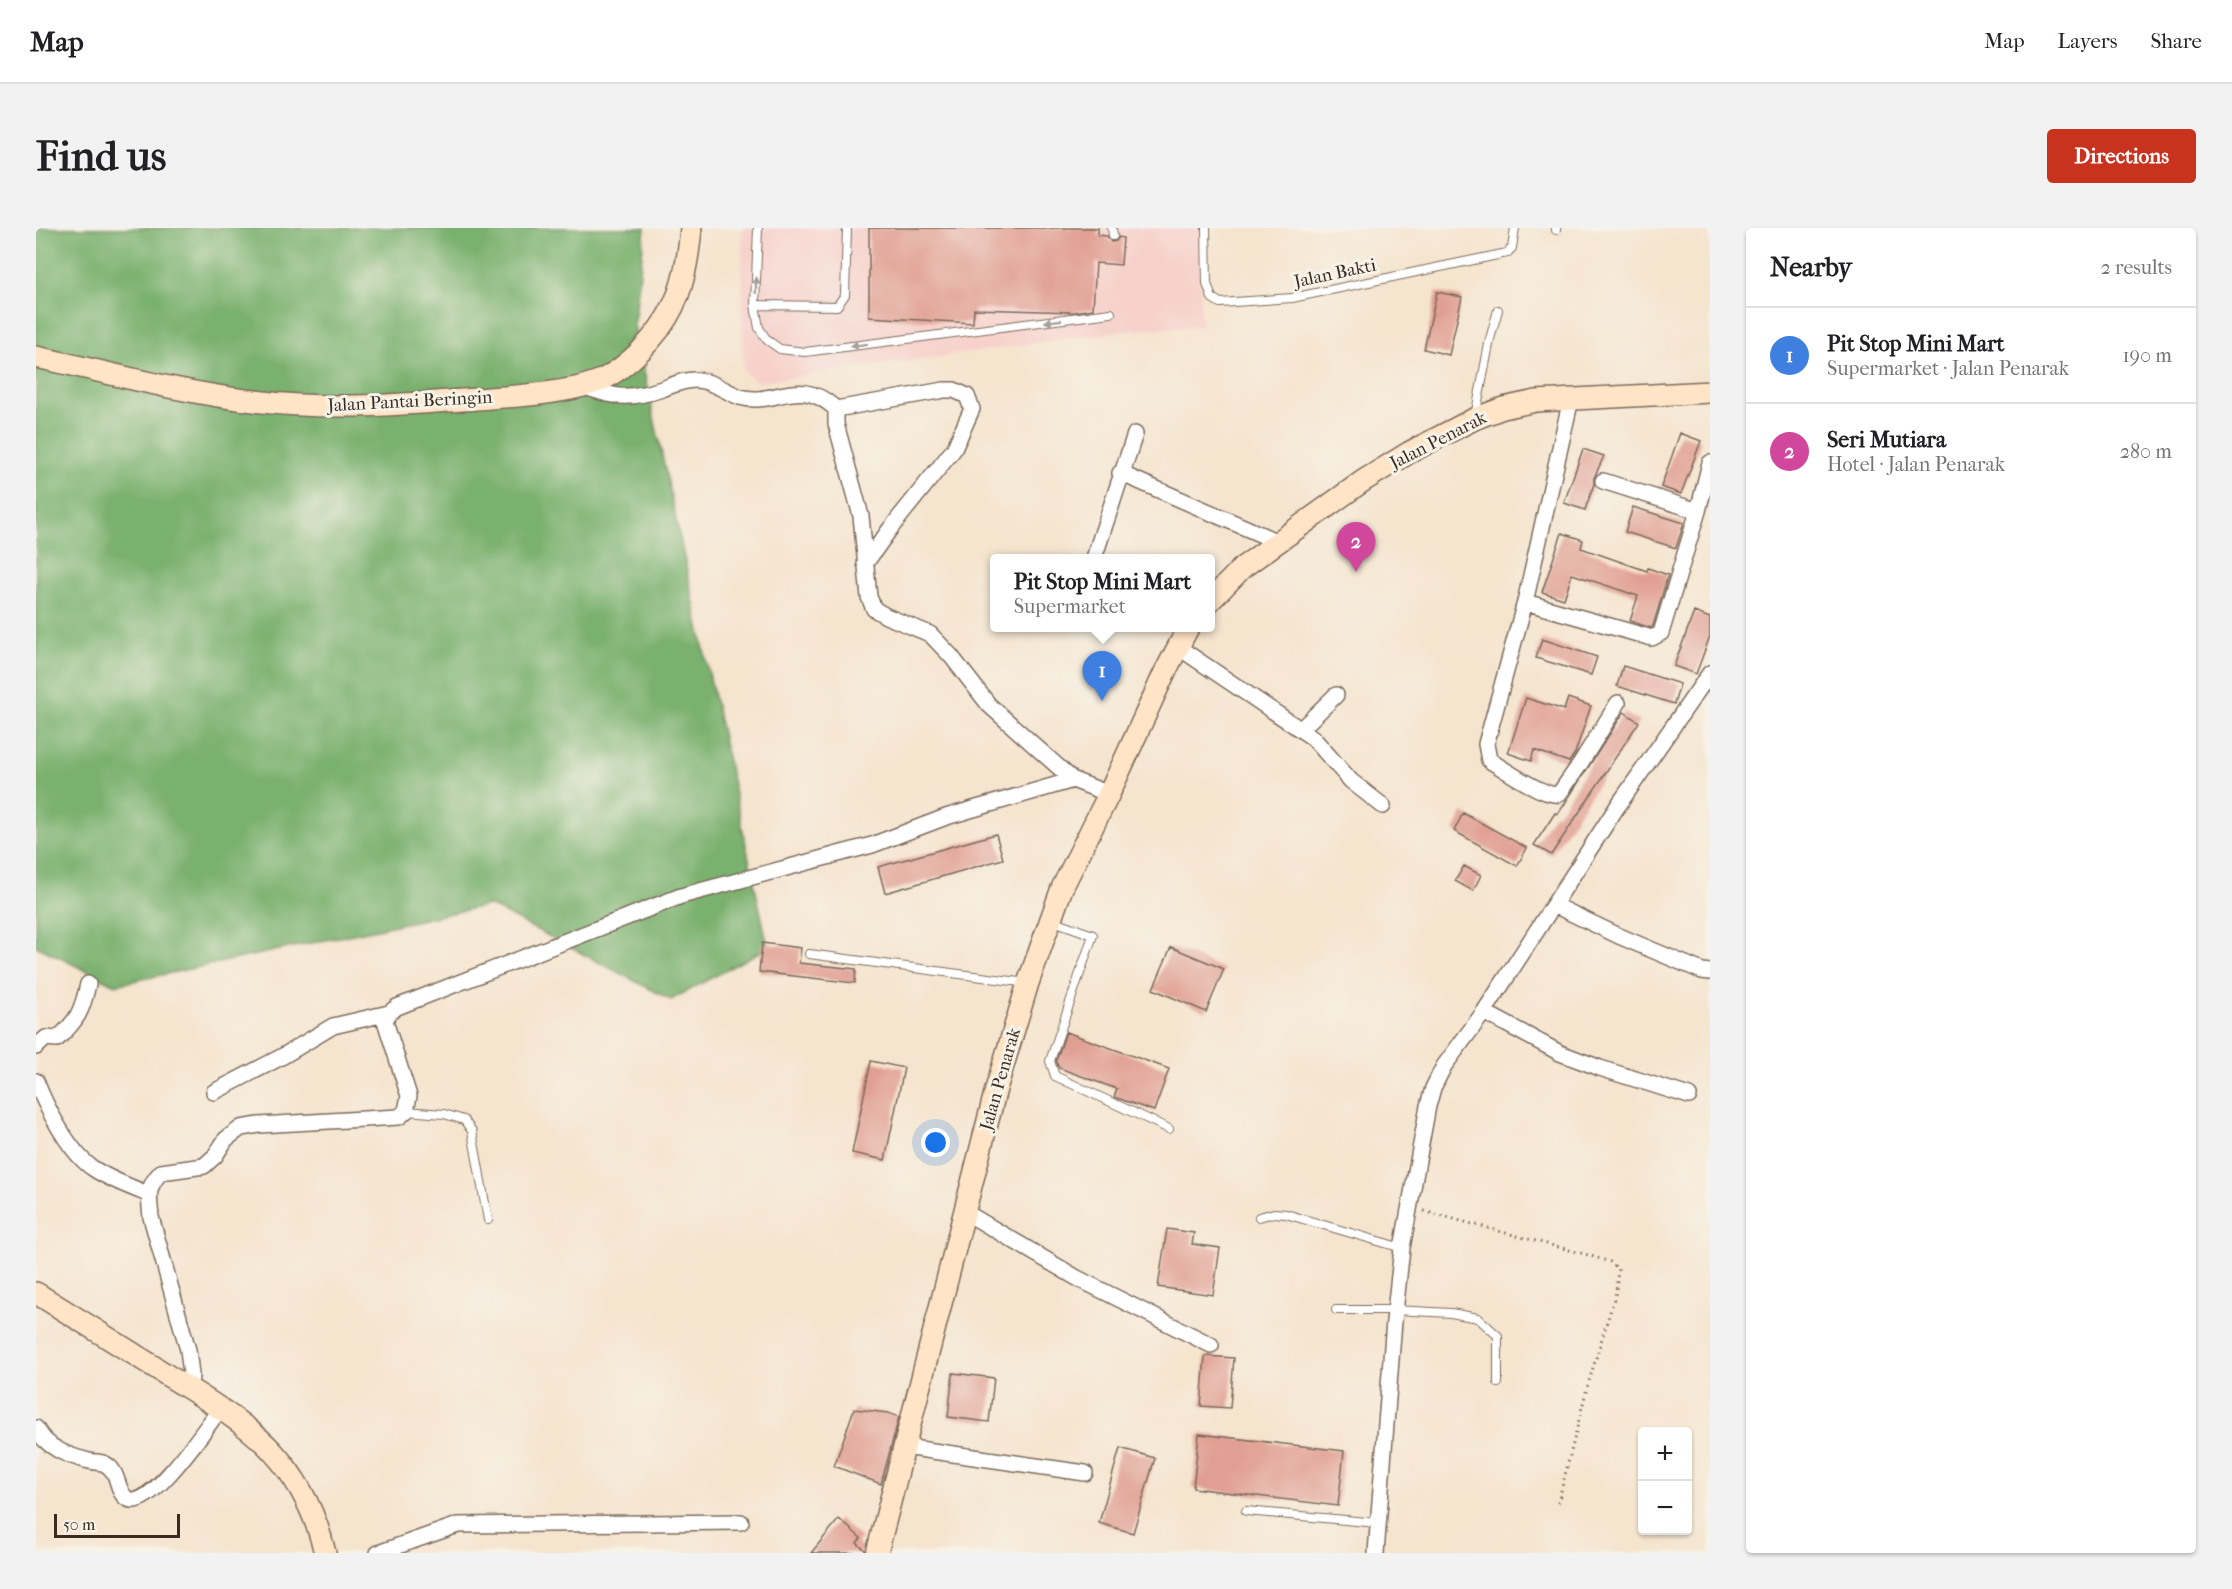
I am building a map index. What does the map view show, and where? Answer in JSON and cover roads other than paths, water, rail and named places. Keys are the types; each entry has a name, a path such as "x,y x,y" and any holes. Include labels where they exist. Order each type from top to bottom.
{"street":[{"name":"Jalan Pantai Beringin","path":"36,357 207,393 253,401 306,406 400,405 522,396 582,386 607,378 628,363 645,347 666,319 678,295 691,228"},
{"path":"582,386 606,395 623,398 657,391 686,381 698,380 711,383 740,397 756,399 783,393 803,393 823,398 836,409 836,424 861,516 869,597 874,609 930,634 951,656 989,705 1073,780 1109,794"},
{"path":"836,409 944,390 954,390 967,396 972,409 966,427 954,449 865,564"},
{"name":"Jalan Penarak","path":"1215,596 1243,567 1363,482 1410,452 1474,419 1503,408 1536,401 1710,392"},
{"path":"1571,399 1525,602 1486,744 1489,760 1550,794 1558,794 1578,767 1618,703"},
{"path":"1095,554 1134,434"},
{"path":"1525,602 1652,638 1658,637 1662,633 1710,463"},
{"path":"1120,473 1278,542"},
{"path":"1603,481 1698,511"},
{"name":"Jalan Penarak","path":"878,1553 996,1089 1028,983 1062,888 1186,632"},
{"path":"1178,647 1313,738 1351,781 1383,806"},
{"path":"1376,1553 1402,1248 1433,1088 1444,1066 1484,1012 1617,807 1710,673"},
{"path":"1301,729 1336,695"},
{"path":"214,1092 283,1056 333,1026 389,1013 397,1007 681,896 872,845 946,817 1073,780"},
{"path":"1554,905 1619,936 1702,971 1710,972"},
{"path":"36,1047 46,1038 57,1039 71,1026 82,1009 88,984"},
{"path":"1484,1012 1560,1053 1689,1096"},
{"path":"190,1389 188,1350 151,1217 148,1194 152,1182 161,1172 204,1166 215,1156 226,1139 242,1128 399,1117 406,1111 409,1096 385,1021 389,1013"},
{"path":"36,1082 54,1119 76,1152 92,1168 148,1194"},
{"path":"965,1212 1077,1278 1211,1345"},
{"path":"36,1293 220,1409 273,1452 305,1496 319,1529 325,1553"},
{"path":"36,1428 41,1437 60,1452 104,1463 115,1473 124,1497 131,1501 139,1501 165,1480 220,1409"},
{"path":"905,1447 1085,1473"},
{"path":"378,1553 458,1525 741,1522"}],"lane":[{"path":"758,228 755,305 759,328 767,340 780,349 805,352 1111,313"},
{"path":"755,305 837,306 845,295 847,228"},
{"name":"Jalan Bakti","path":"1206,228 1207,284 1212,298 1220,303 1292,298 1507,253 1512,248 1515,228"},
{"path":"1474,419 1498,310"},
{"path":"1050,920 1093,935 1050,1061 1055,1076 1169,1129"},
{"path":"809,954 1028,983"},
{"path":"406,1111 444,1114 464,1120 472,1131 488,1220"},
{"path":"1259,1217 1274,1213 1286,1214 1402,1248"},
{"path":"1336,1310 1451,1313 1478,1318 1498,1336 1498,1383"},
{"path":"1246,1511 1378,1523"}],"place":[{"name":"Seri Mutiara","path":"1356,572"},
{"name":"Pit Stop Mini Mart","path":"1102,701"}]}
